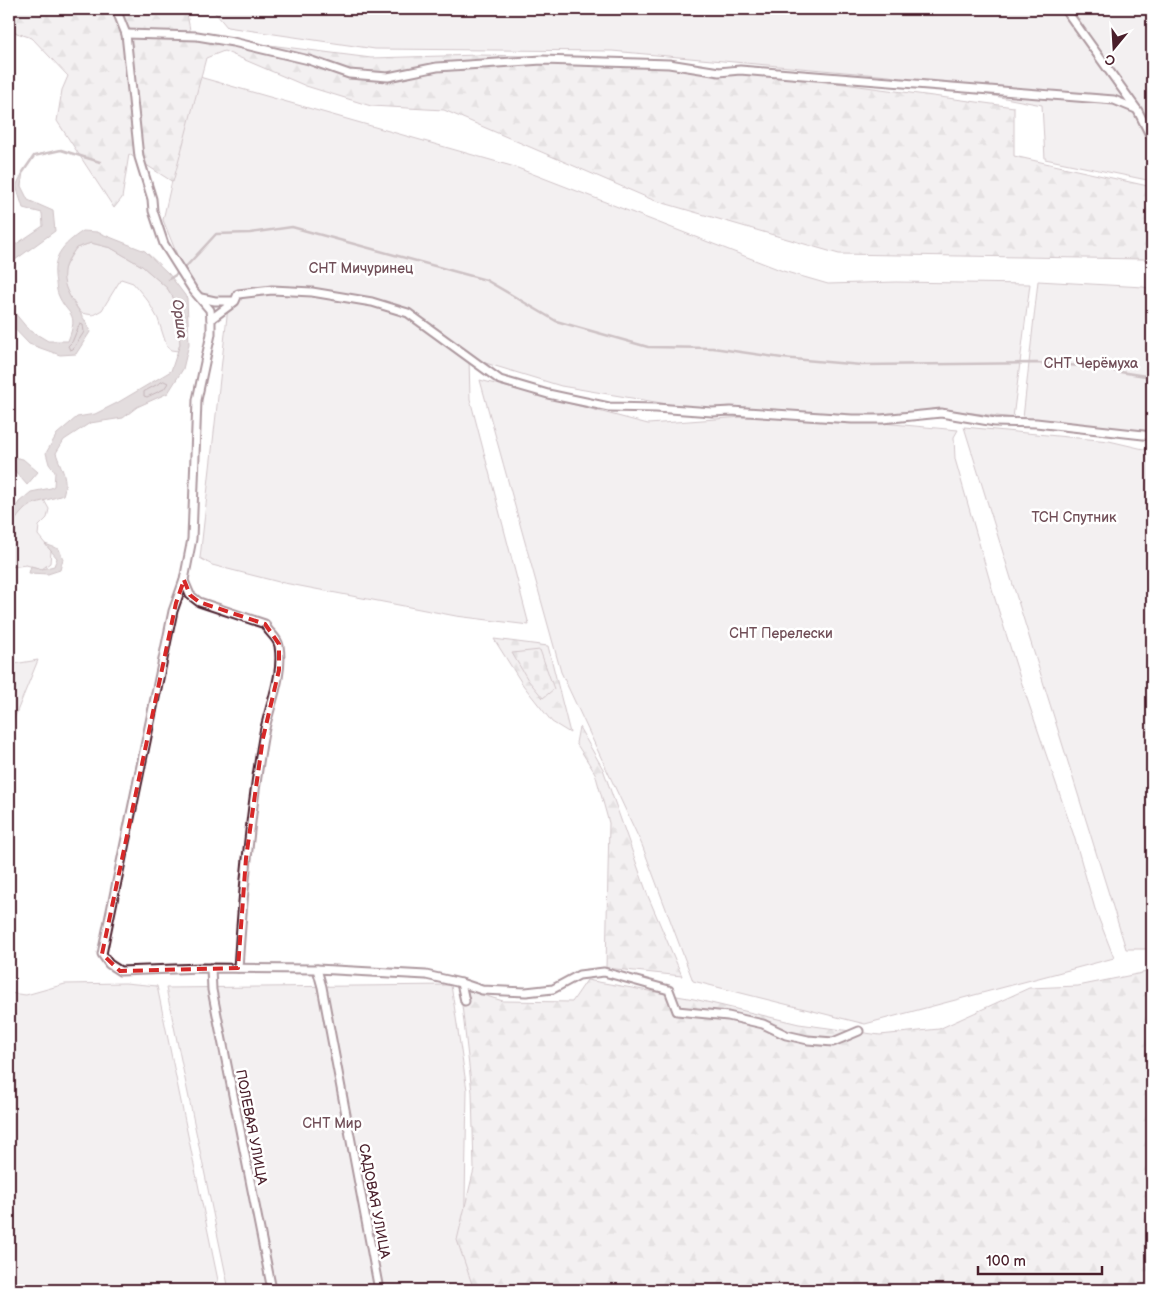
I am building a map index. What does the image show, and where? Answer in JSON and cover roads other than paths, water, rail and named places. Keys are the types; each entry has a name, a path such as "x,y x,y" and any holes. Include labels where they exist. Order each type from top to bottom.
{"street":[{"path":"116,9 126,34 139,157 152,199 153,211 164,244 193,290 210,310 211,334 197,400 192,539 184,580 173,611 102,954 109,964 120,971 211,968 317,969 426,975 482,990 526,992 553,988 579,975 604,972 669,990 677,1010 728,1016 763,1024 786,1036 833,1042 859,1031"},
{"path":"1065,9 1136,109 1152,139"},
{"path":"126,34 197,36 233,42 309,60 349,74 388,77 437,67 542,60 670,64 719,72 740,70 1114,100 1136,109"},
{"path":"211,320 235,301 238,294 272,290 312,292 372,302 408,313 500,380 548,394 609,407 852,419 882,419 941,413 995,422 1036,423 1152,436"},
{"path":"201,298 215,301 235,301"},
{"path":"184,580 190,595 199,602 265,624 279,644 279,670 263,738 246,858 238,968"},
{"name":"ПОЛЕВАЯ УЛИЦА","path":"211,968 212,990 272,1290"},
{"name":"САДОВАЯ УЛИЦА","path":"317,969 379,1290"},
{"path":"461,983 465,1001"}],"water":[{"path":"23,172 21,186 28,200 53,211 55,231 15,260 9,262 9,249 43,226 42,213 23,208 16,186"},
{"name":"Орша","path":"83,231 97,232 145,251 169,274 187,298 189,344 183,369 168,393 137,407 123,418 90,423 64,440 56,453 65,478 63,495 26,508 9,531 9,518 19,502 31,492 54,486 55,472 49,464 46,453 57,434 77,417 95,414 171,371 180,344 176,302 167,288 142,266 111,248 91,243 76,248 64,269 66,288 90,332 76,354 60,355 29,344 9,323 9,306 28,329 48,341 68,341 73,324 71,314 58,294 55,266 64,247"},
{"path":"9,456 23,459 38,472 27,485 9,464"},
{"path":"45,544 59,549 63,559 60,570 48,574 29,573 31,566 42,569 54,566 57,558"}],"waterway":[{"path":"23,172 34,156 61,150 100,162"},
{"path":"183,270 216,234 250,233 292,227 486,280 556,321 648,347 713,348 782,358 861,365 1037,363 1082,366 1152,377"},
{"path":"169,279 177,274"}],"park label":[{"name":"СНТ Мичуринец","path":"361,268"},
{"name":"СНТ Черёмуха","path":"1091,363"},
{"name":"ТСН Спутник","path":"1074,517"},
{"name":"СНТ Перелески","path":"781,633"},
{"name":"СНТ Мир","path":"332,1123"}]}
